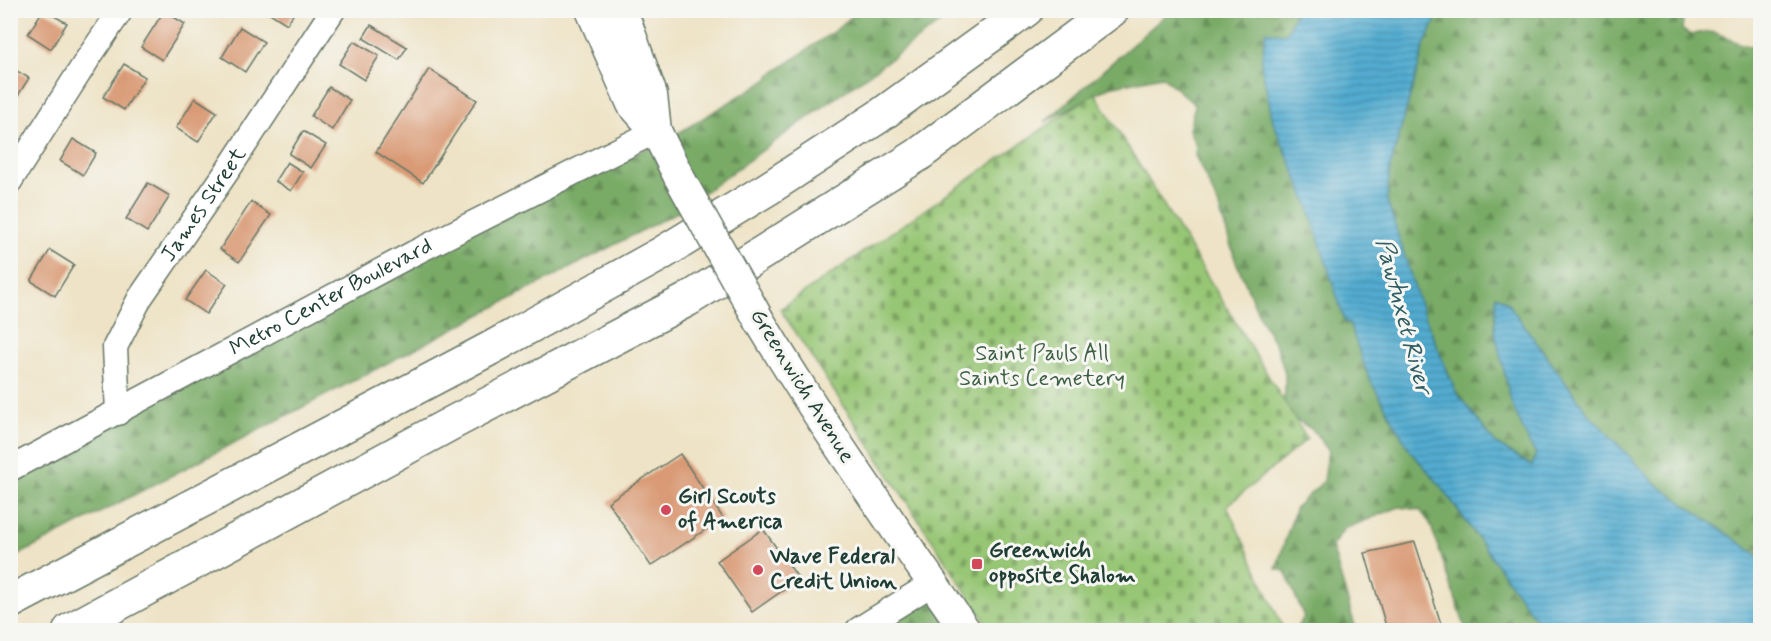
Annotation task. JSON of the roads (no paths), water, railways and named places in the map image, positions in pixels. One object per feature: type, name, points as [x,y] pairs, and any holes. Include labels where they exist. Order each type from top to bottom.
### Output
[{"type":"highway","points":[[10,602],[491,348],[659,255],[760,194],[878,117],[1026,10]]},
{"type":"highway","points":[[70,630],[687,300],[918,155],[1112,10]]},
{"type":"main road","name":"Greenwich Avenue","points":[[591,10],[632,104],[656,131],[679,177],[759,320],[900,539],[965,630]]},
{"type":"main road","name":"Greenwich Avenue","points":[[622,10],[652,95],[656,131]]},
{"type":"street","points":[[10,181],[121,10]]},
{"type":"street","name":"James Street","points":[[118,413],[115,347],[140,298],[230,167],[333,10]]},
{"type":"street","name":"Metro Center Boulevard","points":[[10,469],[414,254],[656,131]]},
{"type":"street","points":[[858,630],[933,584]]},
{"type":"water","name":"Pawtuxet River","points":[[1296,11],[1440,11],[1425,43],[1390,168],[1387,200],[1420,305],[1456,392],[1496,444],[1532,466],[1536,454],[1511,402],[1495,332],[1496,295],[1507,302],[1588,413],[1656,484],[1760,557],[1760,630],[1550,630],[1537,621],[1441,486],[1411,452],[1369,378],[1349,323],[1345,322],[1307,202],[1273,121],[1261,64],[1266,31],[1284,34]]},
{"type":"place","name":"Girl Scouts of America","points":[[666,510]]},
{"type":"place","name":"Greenwich opposite Shalom","points":[[977,564]]},
{"type":"place","name":"Wave Federal Credit Union","points":[[758,570]]},
{"type":"park label","name":"Saint Pauls All Saints Cemetery","points":[[1042,366]]}]
